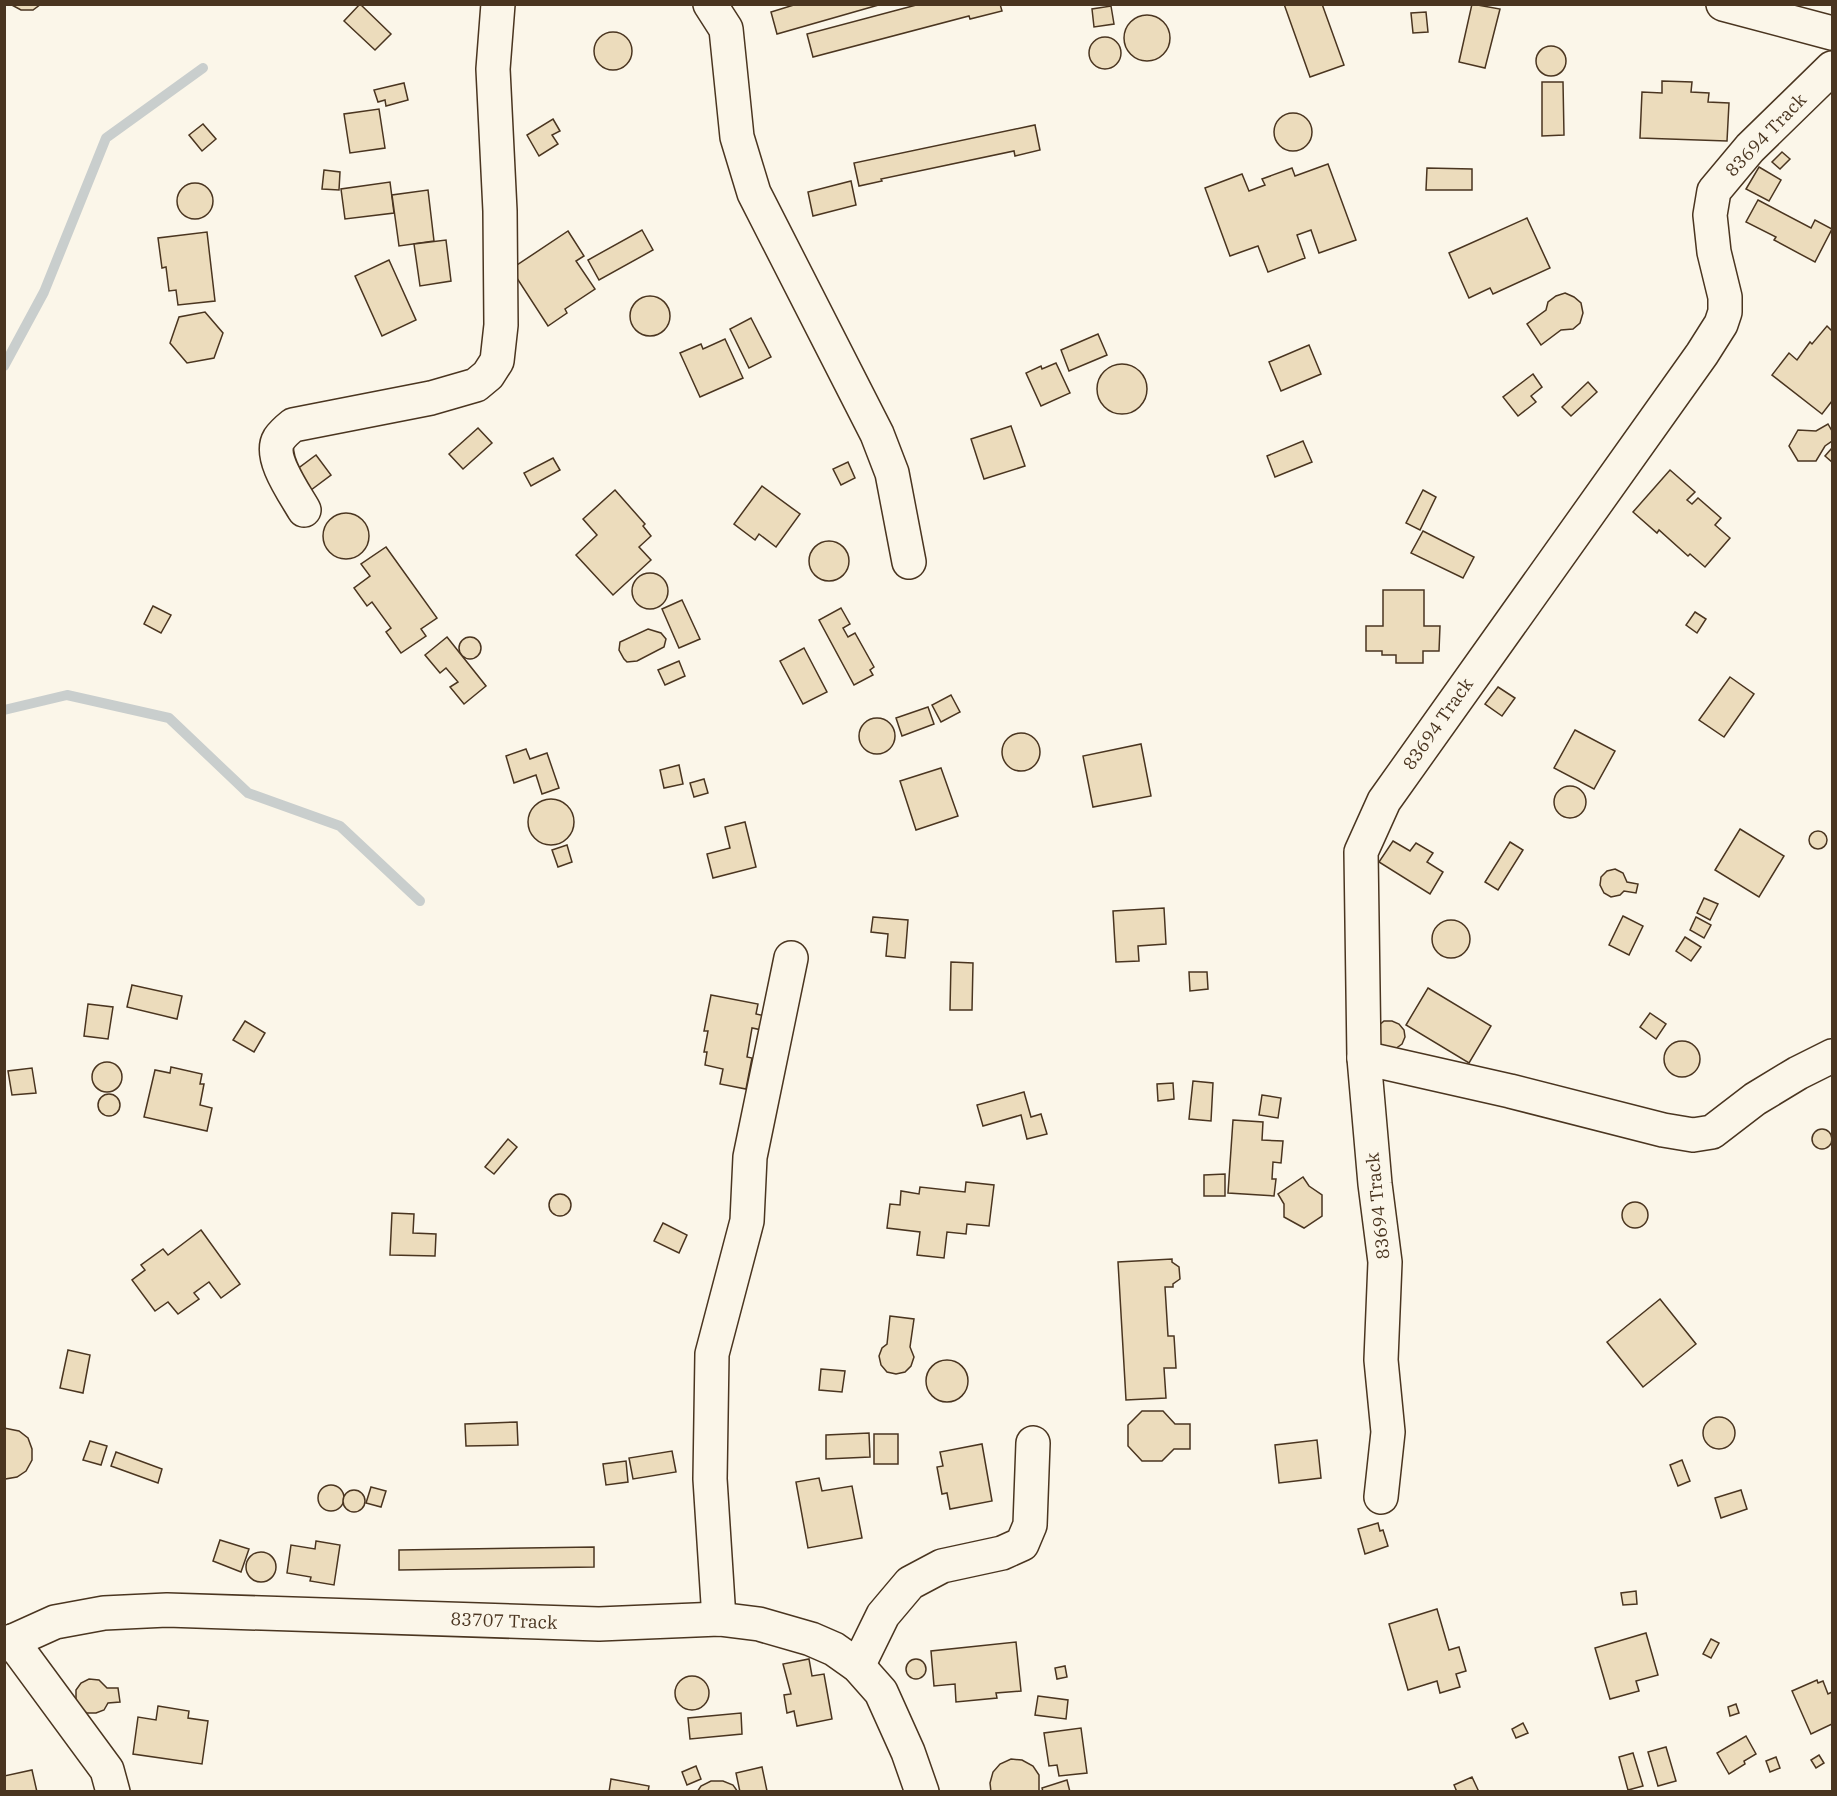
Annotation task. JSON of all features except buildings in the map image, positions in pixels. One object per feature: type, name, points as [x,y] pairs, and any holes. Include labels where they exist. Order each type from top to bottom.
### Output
[{"type":"street","points":[[304,510],[278,462],[276,448],[278,440],[293,425],[431,398],[476,385],[489,375],[497,362],[501,325],[500,211],[493,69],[498,4]]},
{"type":"street","points":[[710,4],[726,29],[737,137],[754,193],[877,434],[892,473],[909,562]]},
{"type":"street","points":[[1734,6],[1833,33]]},
{"type":"street","name":"83694 Track","points":[[1381,1497],[1388,1432],[1381,1360],[1385,1262],[1375,1184],[1364,1058],[1361,852],[1384,801],[1721,324],[1725,312],[1725,297],[1714,252],[1710,215],[1714,191],[1750,148],[1833,68]]},
{"type":"street","points":[[719,1619],[710,1479],[712,1354],[747,1221],[750,1157],[791,958]]},
{"type":"street","points":[[1364,1058],[1663,1130],[1693,1135],[1712,1132],[1755,1099],[1798,1072],[1833,1056]]},
{"type":"street","points":[[858,1666],[883,1615],[910,1583],[942,1566],[1002,1553],[1022,1544],[1030,1524],[1033,1443]]},
{"type":"street","name":"83707 Track","points":[[8,1643],[65,1620],[104,1613],[167,1610],[599,1624],[719,1619],[759,1624],[811,1639],[834,1649],[858,1666],[881,1692],[908,1752],[922,1791]]},
{"type":"street","points":[[8,1643],[107,1770],[113,1791]]},
{"type":"waterway","points":[[4,366],[44,292],[106,138],[203,68]]},
{"type":"waterway","points":[[4,710],[67,695],[169,718],[248,793],[340,826],[420,901]]}]
